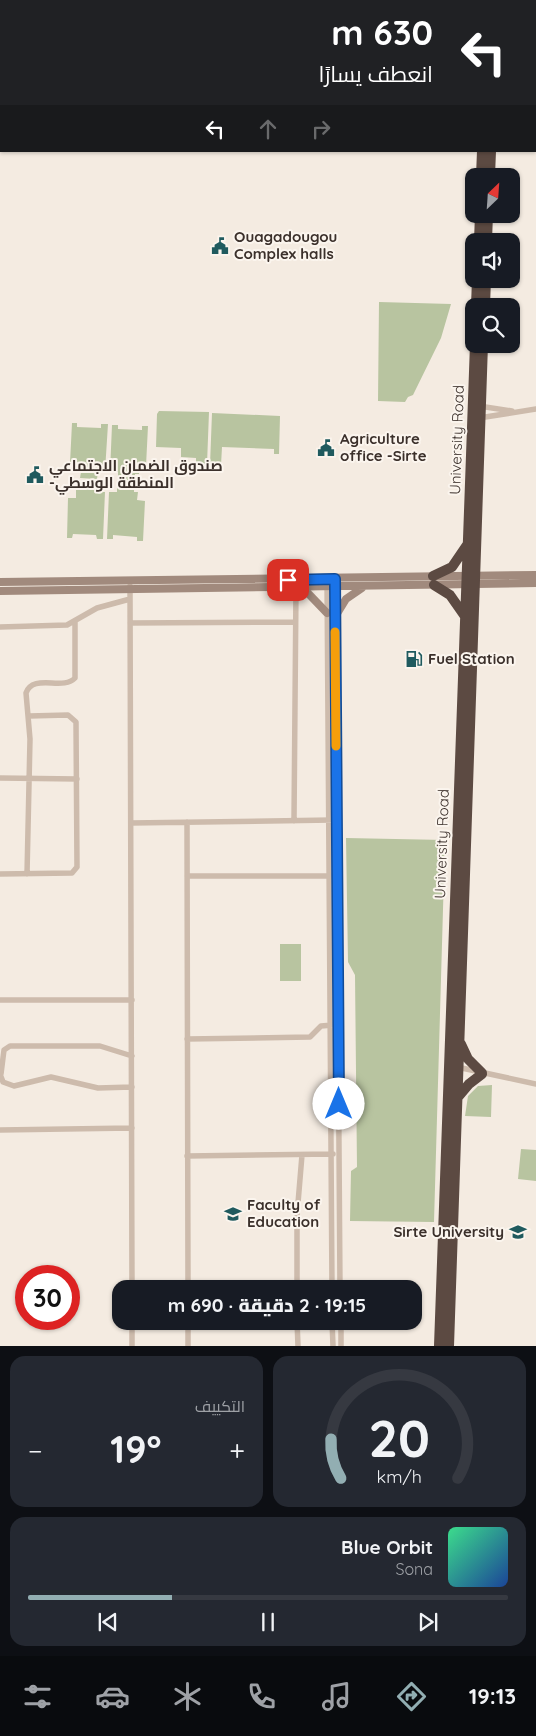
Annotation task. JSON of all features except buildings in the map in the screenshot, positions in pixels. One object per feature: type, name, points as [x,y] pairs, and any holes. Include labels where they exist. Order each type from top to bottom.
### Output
[{"type":"highway","points":[[481,168],[482,152]]},
{"type":"highway","points":[[490,168],[491,152]]},
{"type":"highway","name":"University Road","points":[[439,1346],[454,1069],[477,417],[475,353]]},
{"type":"highway","name":"University Road","points":[[477,406],[482,353]]},
{"type":"highway","name":"University Road","points":[[468,680],[465,617],[471,580],[468,542],[477,417]]},
{"type":"highway","points":[[465,617],[455,600],[433,581],[452,567],[468,542]]},
{"type":"highway","name":"University Road","points":[[449,1346],[458,1098],[454,1069],[460,1040],[461,857]]},
{"type":"highway","points":[[458,1098],[469,1084],[484,1074],[468,1059],[460,1040]]},
{"type":"street","points":[[477,406],[519,412]]},
{"type":"street","points":[[477,417],[536,409]]},
{"type":"street","points":[[0,591],[130,585],[471,580],[536,575]]},
{"type":"street","points":[[471,580],[536,583]]},
{"type":"street","points":[[0,582],[300,588],[331,583],[363,587],[433,581]]},
{"type":"street","points":[[331,583],[327,613],[332,1280]]},
{"type":"street","points":[[331,583],[335,617],[340,1280]]},
{"type":"street","points":[[130,585],[132,1280]]},
{"type":"street","points":[[335,617],[346,599],[363,587]]},
{"type":"street","points":[[300,588],[327,613]]},
{"type":"street","points":[[294,821],[294,622],[300,588]]},
{"type":"street","points":[[0,627],[63,626],[75,622],[97,608],[130,599]]},
{"type":"street","points":[[27,874],[30,745],[26,693],[29,686],[68,683],[75,678],[75,622]]},
{"type":"street","points":[[130,623],[294,622]]},
{"type":"street","points":[[0,874],[72,873],[76,870],[77,779],[76,725],[74,718],[66,715],[29,716]]},
{"type":"street","points":[[0,778],[77,779]]},
{"type":"street","points":[[131,823],[337,820]]},
{"type":"street","points":[[187,822],[188,1280]]},
{"type":"street","points":[[187,876],[337,876]]},
{"type":"street","points":[[0,1000],[132,1000]]},
{"type":"street","points":[[187,1038],[310,1037],[321,1026],[338,1025]]},
{"type":"street","points":[[132,1056],[100,1046],[10,1046],[4,1050],[0,1074],[3,1082],[14,1086],[51,1077],[98,1088],[132,1087]]},
{"type":"street","points":[[454,1069],[536,1084]]},
{"type":"street","points":[[0,1130],[132,1128]]},
{"type":"street","points":[[188,1156],[339,1154]]},
{"type":"street","points":[[297,1280],[297,1215],[302,1155]]},
{"type":"street","points":[[132,1330],[132,1346]]},
{"type":"street","points":[[188,1330],[188,1346]]},
{"type":"street","points":[[298,1330],[298,1346]]},
{"type":"street","points":[[332,1330],[333,1346]]},
{"type":"street","points":[[341,1330],[341,1346]]},
{"type":"green space","points":[[379,302],[451,304],[441,338],[413,395],[408,397],[405,402],[378,401]]},
{"type":"green space","points":[[159,411],[209,412],[207,464],[196,464],[196,458],[181,457],[181,448],[156,447],[157,414]]},
{"type":"green space","points":[[212,413],[280,416],[279,454],[274,454],[274,449],[222,447],[221,465],[210,465]]},
{"type":"green space","points":[[72,423],[77,423],[77,427],[101,428],[101,424],[108,424],[105,471],[98,471],[97,479],[80,478],[81,472],[77,471],[77,463],[70,463]]},
{"type":"green space","points":[[112,425],[118,425],[118,429],[142,430],[142,426],[148,426],[146,466],[139,466],[139,474],[135,474],[135,481],[118,480],[118,472],[110,472]]},
{"type":"green space","points":[[80,483],[97,483],[97,492],[105,492],[103,539],[97,539],[96,535],[73,534],[72,538],[67,538],[68,498],[76,498],[76,490],[80,490]]},
{"type":"green space","points":[[117,484],[134,485],[134,492],[138,492],[137,500],[145,501],[143,541],[137,541],[137,537],[113,535],[113,539],[107,539],[109,492],[117,492]]},
{"type":"green space","points":[[346,838],[445,840],[434,1222],[350,1221],[351,1171],[357,1167],[355,975],[348,962]]},
{"type":"green space","points":[[280,944],[301,944],[301,981],[280,981]]},
{"type":"green space","points":[[492,1085],[491,1117],[465,1116],[468,1096],[478,1086]]},
{"type":"green space","points":[[521,1149],[536,1150],[536,1181],[518,1179]]},
{"type":"slow traffic","points":[[335,632],[336,746]]},
{"type":"place","name":"Ouagadougou Complex halls","points":[[220,246]]},
{"type":"place","name":"Agriculture office -Sirte","points":[[326,448]]},
{"type":"place","name":"صندوق الضمان الاجتماعي -المنطقة الوسطي","points":[[35,475]]},
{"type":"place","name":"Fuel Station","points":[[414,659]]},
{"type":"place","name":"Faculty of Education","points":[[233,1214]]},
{"type":"place","name":"Sirte University","points":[[518,1232]]},
{"type":"route","points":[[288,580],[335,579],[339,1104]]}]
